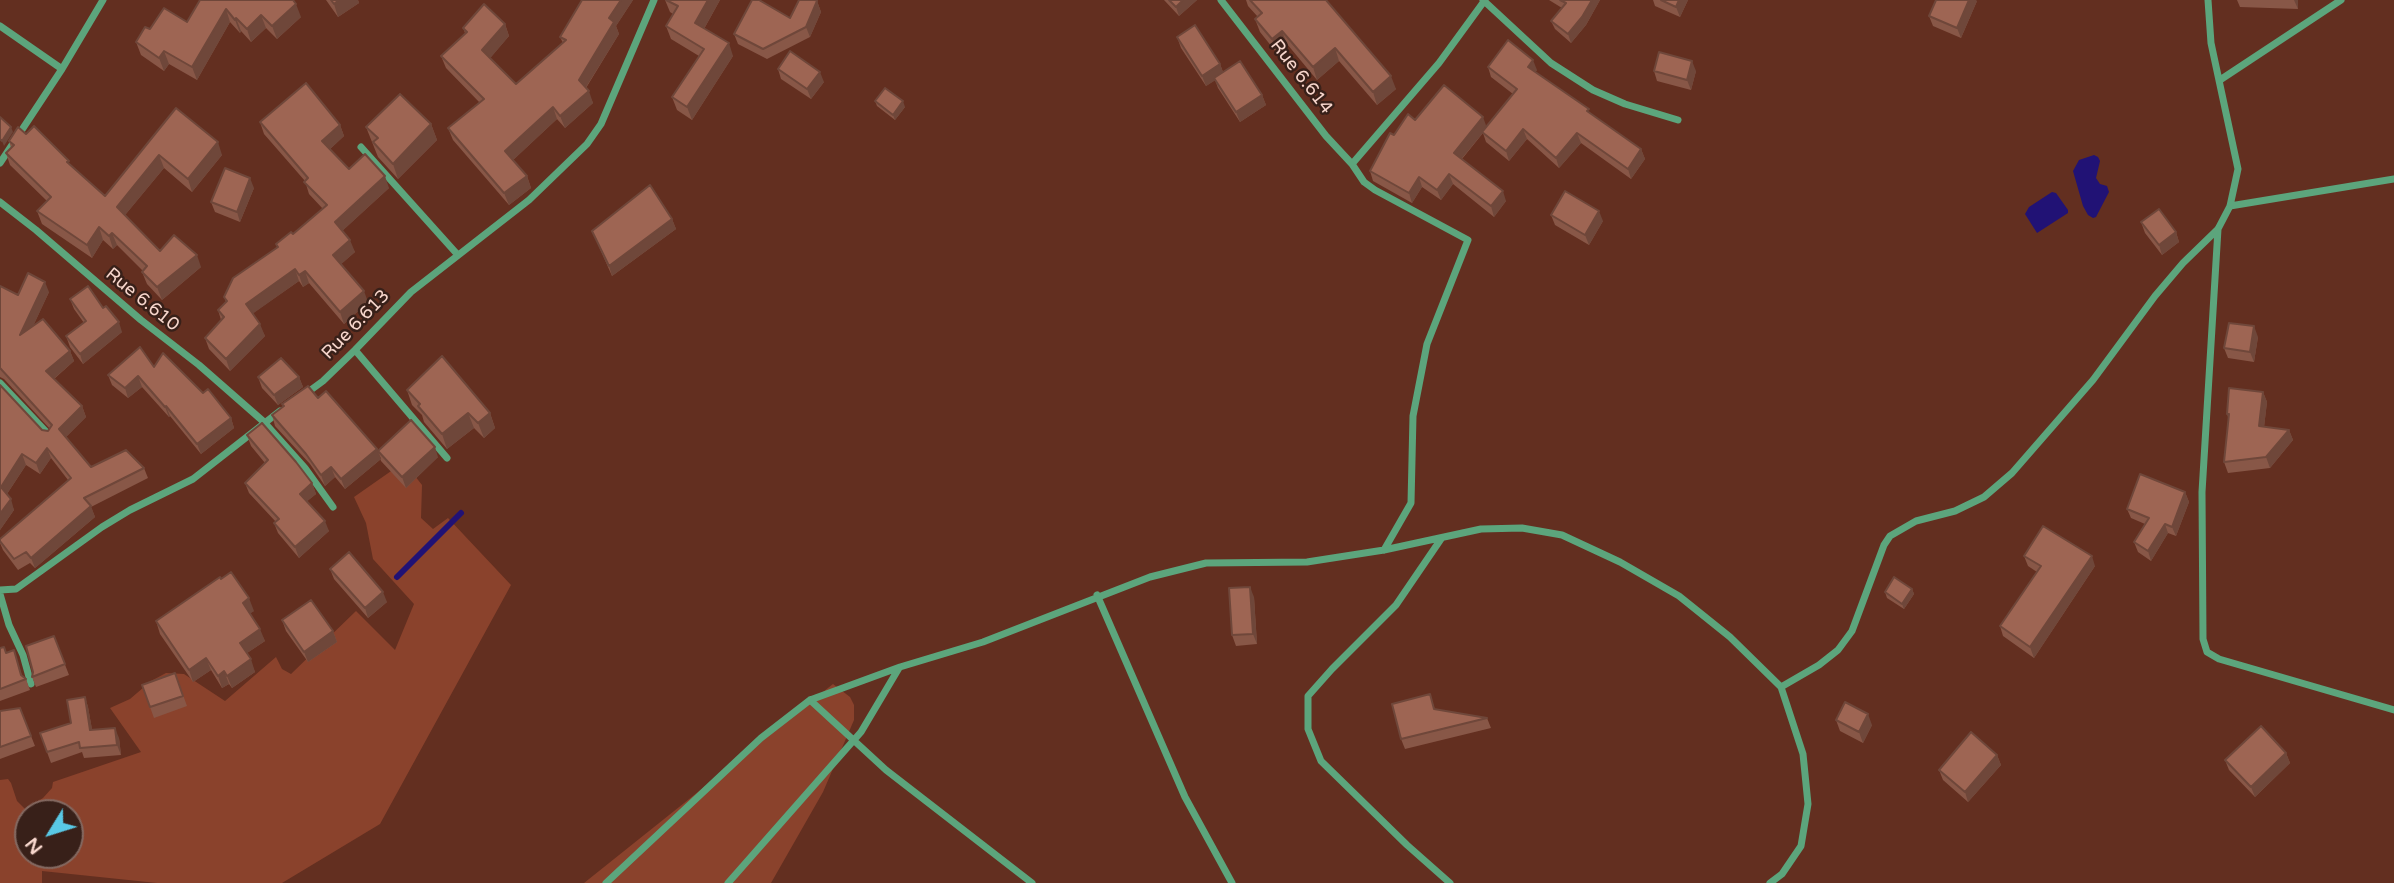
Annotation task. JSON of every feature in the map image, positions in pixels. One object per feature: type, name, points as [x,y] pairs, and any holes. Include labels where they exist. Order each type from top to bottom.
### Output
[{"type":"street","points":[[0,163],[62,69],[103,0]]},
{"type":"street","name":"Rue 6.613","points":[[0,592],[16,589],[102,527],[193,479],[264,422],[323,381],[411,292],[529,200],[587,144],[601,124],[654,0]]},
{"type":"street","name":"Rue 6.614","points":[[1220,0],[1326,136],[1352,164],[1364,183],[1468,240],[1427,344],[1413,416],[1411,503],[1384,550]]},
{"type":"street","points":[[1352,164],[1439,63],[1484,0],[1551,63],[1593,90],[1625,104],[1678,120]]},
{"type":"street","points":[[1781,687],[1819,665],[1838,650],[1852,631],[1884,545],[1890,536],[1916,521],[1955,511],[1984,497],[2012,473],[2093,380],[2169,279],[2218,229],[2230,206],[2238,169],[2211,43],[2208,0]]},
{"type":"street","points":[[2220,80],[2341,0]]},
{"type":"street","points":[[0,26],[62,69]]},
{"type":"street","points":[[360,147],[457,254]]},
{"type":"street","points":[[2230,206],[2394,179]]},
{"type":"street","name":"Rue 6.610","points":[[0,202],[199,365],[264,422],[305,468],[332,507]]},
{"type":"street","points":[[2218,229],[2202,492],[2203,639],[2207,652],[2232,663],[2394,710]]},
{"type":"street","points":[[355,350],[447,458]]},
{"type":"street","points":[[0,383],[50,436]]},
{"type":"street","points":[[606,883],[761,738],[810,700],[900,667],[983,642],[1150,576],[1206,563],[1307,562],[1384,550],[1481,529],[1522,528],[1562,535],[1620,562],[1679,596],[1730,636],[1781,687],[1803,754],[1808,804],[1801,846],[1782,874],[1770,883]]},
{"type":"street","points":[[1441,539],[1396,605],[1332,668],[1308,696],[1308,729],[1321,761],[1450,883]]},
{"type":"street","points":[[0,592],[31,684]]},
{"type":"street","points":[[1097,595],[1185,797],[1232,883]]},
{"type":"street","points":[[728,883],[861,732],[900,667]]},
{"type":"street","points":[[810,700],[886,770],[1032,883]]},
{"type":"shaded area","points":[[2094,155],[2100,161],[2096,178],[2100,184],[2107,186],[2109,192],[2093,218],[2083,206],[2073,171],[2079,160]]},
{"type":"shaded area","points":[[2052,192],[2056,193],[2068,213],[2037,233],[2025,214],[2029,207]]},
{"type":"shaded area","points":[[404,462],[422,485],[421,518],[433,529],[448,518],[511,585],[380,824],[282,883],[157,883],[42,871],[42,883],[0,883],[0,780],[8,779],[16,799],[14,799],[14,869],[84,869],[84,799],[41,799],[52,788],[53,782],[141,752],[110,708],[130,699],[151,681],[166,673],[184,674],[225,701],[276,657],[282,669],[291,674],[356,611],[395,650],[414,604],[373,559],[366,523],[354,497]]},
{"type":"shaded area","points":[[833,684],[850,697],[854,705],[854,720],[823,792],[771,883],[584,883]]},
{"type":"building","points":[[200,0],[293,0],[296,4],[272,26],[261,15],[247,29],[226,9],[192,67],[164,51],[159,58],[136,42],[145,27],[150,29],[164,8],[187,22]]},
{"type":"building","points":[[582,0],[621,0],[609,18],[614,22],[579,80],[589,91],[560,116],[553,107],[505,151],[527,176],[504,193],[448,128],[484,99],[441,56],[467,32],[463,28],[484,4],[505,24],[482,50],[516,84],[566,40],[560,37]]},
{"type":"building","points":[[666,0],[708,0],[695,23],[729,43],[687,107],[672,97],[704,49],[666,26],[678,6]]},
{"type":"building","points":[[752,0],[759,0],[790,18],[799,0],[817,1],[806,27],[763,49],[734,34]]},
{"type":"building","points":[[1169,0],[1183,0],[1176,7]]},
{"type":"building","points":[[1250,0],[1326,0],[1391,76],[1373,92],[1335,48],[1313,67],[1282,31],[1272,39],[1255,19],[1262,13]]},
{"type":"building","points":[[1560,0],[1592,0],[1568,34],[1551,21],[1566,3]]},
{"type":"building","points":[[1661,0],[1679,0],[1676,7]]},
{"type":"building","points":[[1936,0],[1969,0],[1957,28],[1929,16]]},
{"type":"building","points":[[1195,25],[1220,64],[1202,76],[1177,37]]},
{"type":"building","points":[[1508,40],[1533,60],[1528,67],[1641,149],[1628,169],[1577,133],[1556,158],[1523,129],[1506,151],[1482,132],[1517,89],[1488,67]]},
{"type":"building","points":[[790,51],[820,72],[807,89],[778,69]]},
{"type":"building","points":[[1659,52],[1692,61],[1687,80],[1654,71]]},
{"type":"building","points":[[1240,61],[1262,95],[1236,112],[1214,78]]},
{"type":"building","points":[[306,83],[340,125],[322,141],[349,169],[365,154],[385,176],[335,222],[350,240],[333,255],[364,291],[340,312],[305,271],[299,275],[295,269],[246,304],[260,324],[226,359],[205,338],[224,317],[218,310],[227,301],[224,297],[233,278],[278,247],[276,244],[291,232],[293,234],[327,205],[304,182],[308,178],[260,122]]},
{"type":"building","points":[[1444,85],[1483,117],[1454,153],[1503,191],[1491,206],[1449,174],[1437,190],[1419,177],[1409,193],[1370,171],[1390,133],[1394,135],[1408,114],[1415,120]]},
{"type":"building","points":[[885,88],[903,101],[893,115],[875,101]]},
{"type":"building","points":[[400,94],[431,124],[393,164],[373,142],[378,138],[366,127]]},
{"type":"building","points":[[176,108],[218,142],[188,179],[159,155],[117,207],[160,251],[174,235],[197,255],[157,287],[142,272],[147,266],[112,233],[109,236],[99,227],[87,245],[37,211],[51,197],[6,153],[14,145],[9,141],[18,127],[26,134],[34,126],[69,161],[67,162],[105,196]]},
{"type":"building","points":[[0,117],[11,127],[2,141],[0,139]]},
{"type":"building","points":[[225,168],[250,178],[237,212],[211,202]]},
{"type":"building","points":[[650,185],[672,219],[609,266],[592,231]]},
{"type":"building","points":[[1565,191],[1599,211],[1585,235],[1551,215]]},
{"type":"building","points":[[2159,209],[2176,232],[2159,245],[2141,222]]},
{"type":"building","points":[[28,273],[45,282],[20,335],[43,319],[70,351],[46,371],[82,406],[59,429],[91,467],[126,450],[144,468],[84,498],[91,506],[31,558],[26,552],[14,559],[0,539],[71,478],[47,448],[36,463],[22,454],[1,487],[11,499],[0,514],[0,385],[42,430],[48,431],[52,425],[0,368],[0,286],[18,295]]},
{"type":"building","points":[[88,286],[103,308],[106,306],[119,322],[80,354],[66,336],[86,321],[70,299]]},
{"type":"building","points":[[2229,323],[2254,326],[2250,352],[2224,348]]},
{"type":"building","points":[[140,347],[154,367],[163,353],[203,393],[208,389],[231,418],[197,444],[138,376],[125,388],[108,375]]},
{"type":"building","points":[[442,356],[490,413],[478,423],[468,413],[442,434],[407,390]]},
{"type":"building","points":[[281,358],[299,377],[274,395],[258,377]]},
{"type":"building","points":[[308,386],[318,398],[326,391],[377,449],[341,479],[331,467],[321,475],[272,415],[284,406],[282,404]]},
{"type":"building","points":[[2229,388],[2263,392],[2259,426],[2289,430],[2266,457],[2224,462]]},
{"type":"building","points":[[411,420],[435,447],[402,477],[378,451]]},
{"type":"building","points":[[262,423],[312,483],[300,494],[325,521],[295,547],[274,523],[279,519],[245,483],[268,460],[247,435]]},
{"type":"building","points":[[2140,474],[2185,492],[2172,527],[2165,524],[2148,551],[2134,542],[2149,518],[2127,509]]},
{"type":"building","points":[[2043,526],[2092,556],[2030,647],[2000,626],[2041,566],[2024,556]]},
{"type":"building","points":[[349,552],[383,592],[365,608],[330,569]]},
{"type":"building","points":[[231,572],[249,598],[243,603],[260,629],[240,643],[251,659],[227,676],[224,671],[218,676],[206,658],[189,670],[156,621]]},
{"type":"building","points":[[1894,577],[1912,589],[1902,604],[1885,592]]},
{"type":"building","points":[[1250,587],[1253,634],[1232,635],[1229,588]]},
{"type":"building","points":[[311,600],[333,631],[304,652],[282,620]]},
{"type":"building","points":[[54,636],[65,664],[32,677],[26,646]]},
{"type":"building","points":[[4,647],[6,653],[14,650],[21,675],[26,679],[0,689],[0,648]]},
{"type":"building","points":[[175,673],[183,696],[150,707],[142,685]]},
{"type":"building","points":[[1430,694],[1434,709],[1487,718],[1401,739],[1392,704]]},
{"type":"building","points":[[85,697],[90,730],[115,728],[117,745],[80,748],[79,742],[47,752],[40,733],[71,723],[67,700]]},
{"type":"building","points":[[1845,702],[1868,714],[1859,732],[1836,720]]},
{"type":"building","points":[[20,708],[31,736],[0,747],[0,711]]},
{"type":"building","points":[[2261,726],[2286,753],[2251,787],[2225,760]]},
{"type":"building","points":[[1971,732],[1997,755],[1965,792],[1939,770]]},
{"type":"waterway","points":[[397,577],[461,513]]}]
